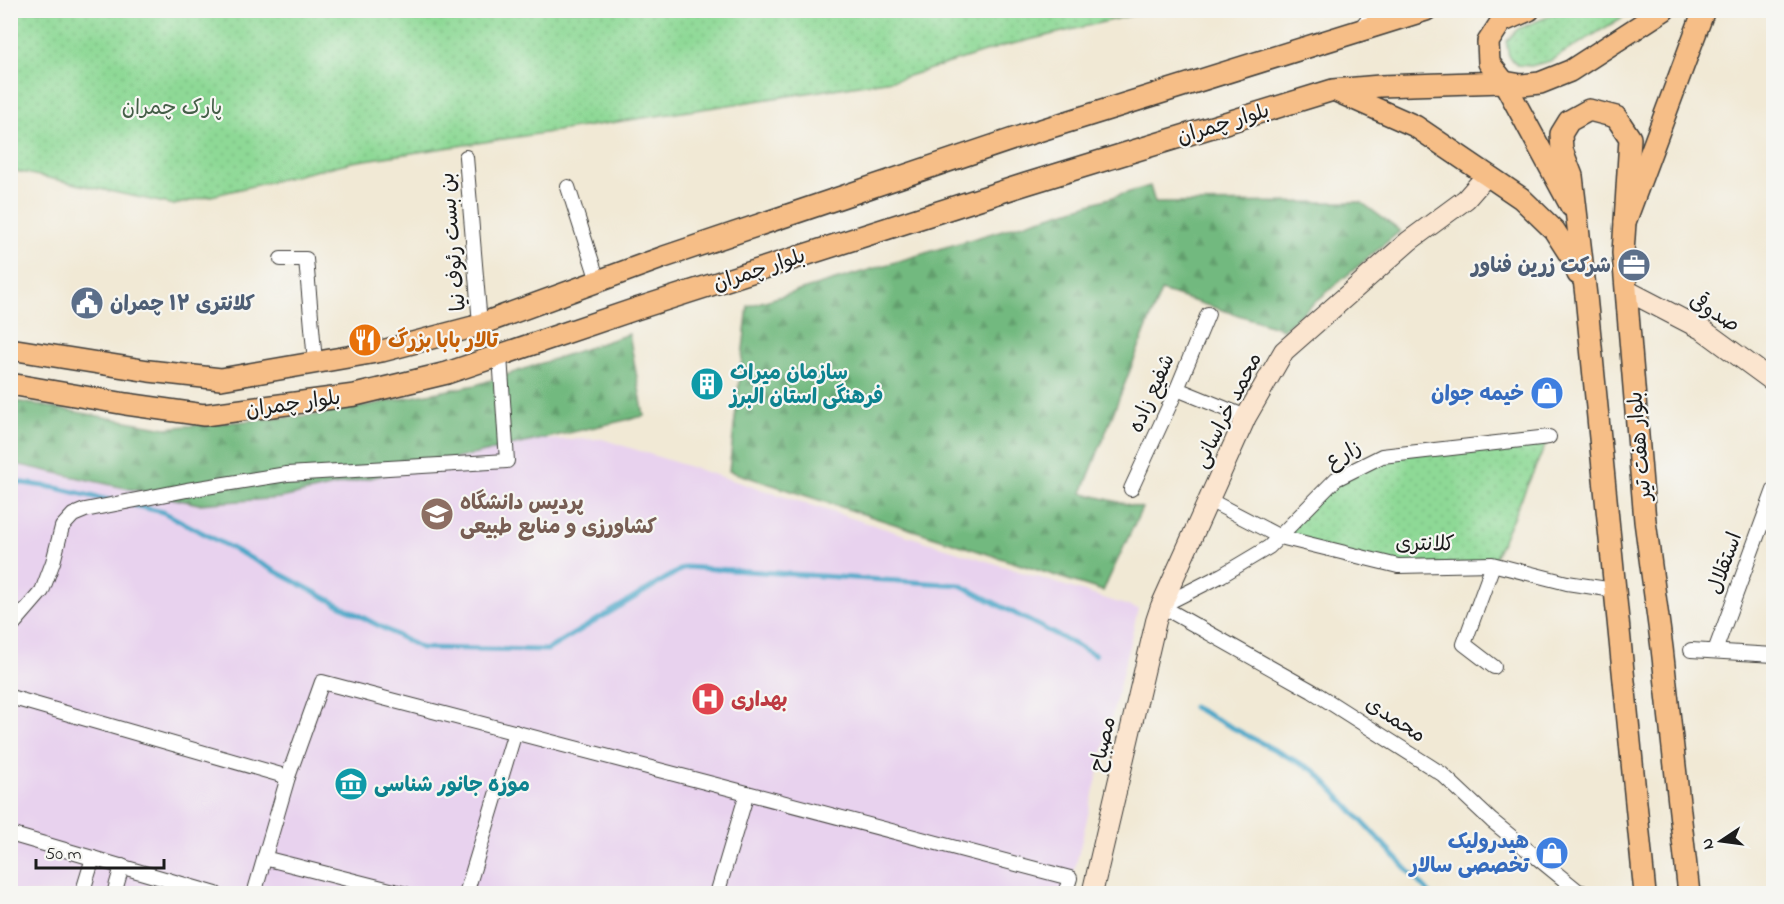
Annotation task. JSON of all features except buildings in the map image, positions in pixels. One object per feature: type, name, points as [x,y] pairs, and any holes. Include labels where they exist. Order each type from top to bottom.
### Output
[{"type":"main road","name":"بلوار چمران","points":[[10,349],[149,371],[221,379],[382,351],[480,324],[864,188],[1022,136],[1426,10]]},
{"type":"main road","points":[[1529,10],[1501,22],[1488,42],[1489,63],[1504,82],[1577,217]]},
{"type":"main road","name":"بلوار چمران","points":[[10,384],[204,415],[355,395],[447,374],[681,295],[1026,184],[1333,90],[1380,86],[1540,83],[1570,71],[1664,10]]},
{"type":"main road","name":"بلوار هفت تیر","points":[[1625,222],[1704,10]]},
{"type":"main road","name":"بلوار هفت تیر","points":[[1333,90],[1415,126],[1521,198],[1554,230],[1572,258],[1586,297]]},
{"type":"main road","name":"بلوار هفت تیر","points":[[1645,894],[1586,297],[1572,176],[1562,150],[1561,134],[1569,121],[1589,110],[1616,117],[1630,138],[1623,253],[1646,521],[1689,894]]},
{"type":"street","points":[[1356,33],[1375,10]]},
{"type":"street","name":"بن بست رئوف نیا","points":[[466,157],[480,324]]},
{"type":"street","name":"محمد خراسانی","points":[[1161,606],[1246,417],[1284,351],[1409,241],[1466,199],[1487,174]]},
{"type":"street","points":[[568,187],[598,281]]},
{"type":"street","points":[[281,259],[306,259],[315,362]]},
{"type":"street","name":"صدوقی","points":[[1626,290],[1703,330],[1773,382]]},
{"type":"street","name":"شفیع زاده","points":[[1131,489],[1177,389],[1208,314]]},
{"type":"street","points":[[10,628],[42,591],[53,562],[62,527],[73,515],[85,510],[287,474],[507,461],[500,356]]},
{"type":"street","points":[[1177,389],[1246,417]]},
{"type":"street","name":"زارع","points":[[1161,606],[1222,575],[1269,547],[1336,479],[1382,456],[1550,437]]},
{"type":"street","name":"استقلال","points":[[1715,651],[1773,490]]},
{"type":"street","name":"کلانتری","points":[[1209,500],[1280,537],[1398,566],[1493,565],[1568,583],[1614,590]]},
{"type":"street","points":[[1493,565],[1464,644],[1494,667]]},
{"type":"street","name":"مصباح","points":[[1092,894],[1161,606]]},
{"type":"street","name":"محمدی","points":[[1161,606],[1312,691],[1442,774],[1492,820],[1569,884],[1578,891],[1589,894]]},
{"type":"street","points":[[1691,650],[1773,655]]},
{"type":"street","points":[[254,894],[288,777],[322,682],[1070,878],[1065,894]]},
{"type":"street","points":[[10,697],[288,777]]},
{"type":"street","points":[[466,894],[515,732]]},
{"type":"street","points":[[717,894],[747,793]]},
{"type":"street","points":[[10,834],[216,894]]},
{"type":"street","points":[[82,894],[93,858]]},
{"type":"street","points":[[264,858],[406,894]]},
{"type":"street","points":[[114,894],[122,867]]},
{"type":"shaded area","points":[[10,418],[168,446],[602,439],[1138,609],[1069,893],[11,893]]},
{"type":"green space","name":"پارک چمران","points":[[11,10],[1150,11],[1000,47],[899,79],[352,162],[174,205],[11,170]]},
{"type":"green space","points":[[1562,11],[1633,11],[1550,61],[1531,66],[1517,65],[1509,56],[1506,42],[1518,29]]},
{"type":"green space","points":[[1150,186],[1155,203],[1361,202],[1400,231],[1283,329],[1161,291],[1082,493],[1142,508],[1103,591],[729,471],[748,306]]},
{"type":"green space","points":[[629,334],[644,416],[281,498],[198,504],[11,463],[10,400],[165,428],[315,415],[476,385]]},
{"type":"green space","points":[[1549,437],[1492,564],[1398,566],[1280,537],[1336,479],[1382,456]]},
{"type":"waterway","points":[[10,481],[57,488],[112,501]]},
{"type":"waterway","points":[[133,505],[163,512],[421,648],[547,650],[685,567],[960,585],[1095,655]]},
{"type":"waterway","points":[[1193,707],[1315,771],[1430,894]]},
{"type":"place","name":"شرکت زرین فناور","points":[[1634,265]]},
{"type":"place","name":"کلانتری ۱۲ چمران","points":[[87,303]]},
{"type":"place","name":"تالار بابا بزرگ","points":[[365,340]]},
{"type":"place","name":"سازمان میراث فرهنگی استان البرز","points":[[707,384]]},
{"type":"place","name":"خیمه جوان","points":[[1547,393]]},
{"type":"place","name":"پردیس دانشگاه کشاورزی و منابع طبیعی","points":[[437,514]]},
{"type":"place","name":"بهداری","points":[[708,699]]},
{"type":"place","name":"موزه جانور شناسی","points":[[351,784]]},
{"type":"place","name":"هیدرولیک تخصصی سالار","points":[[1552,853]]}]
